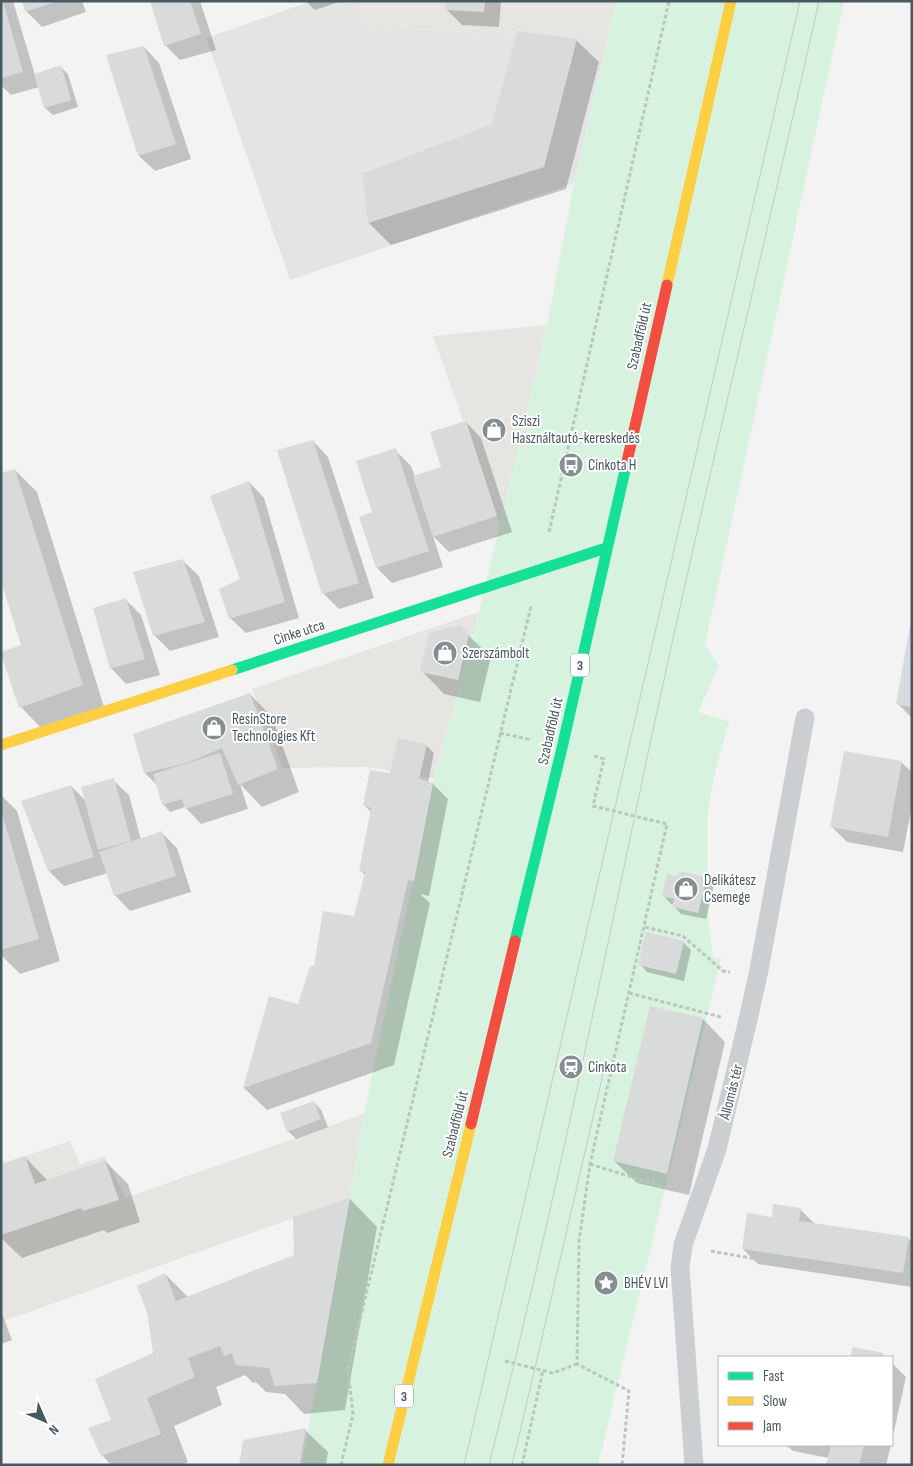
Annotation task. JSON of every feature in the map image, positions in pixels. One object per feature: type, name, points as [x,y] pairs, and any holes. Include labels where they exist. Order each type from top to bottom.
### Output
[{"type":"main road","name":"Szabadföld út","points":[[388,1465],[562,748],[731,1]]},
{"type":"main road","name":"Cinke utca","points":[[1,746],[606,548]]},
{"type":"lane","name":"Állomás tér","points":[[694,1465],[680,1268],[683,1245],[717,1149],[747,1024],[757,980],[805,718]]},
{"type":"path","points":[[341,1465],[352,1414],[348,1370],[540,569],[669,1]]},
{"type":"path","points":[[577,1364],[579,1241],[590,1164],[667,824],[593,806]]},
{"type":"path","points":[[645,927],[683,936],[723,971],[757,980]]},
{"type":"path","points":[[629,993],[747,1024]]},
{"type":"path","points":[[590,1164],[699,1198]]},
{"type":"path","points":[[683,1245],[907,1283],[912,1260]]},
{"type":"path","points":[[506,1361],[553,1374],[577,1364]]},
{"type":"path","points":[[577,1364],[629,1391],[622,1465]]},
{"type":"path","points":[[522,1465],[543,1370]]},
{"type":"shaded area","points":[[312,1],[354,1],[362,26],[607,40],[574,183],[290,280],[206,38]]},
{"type":"shaded area","points":[[354,1],[616,1],[607,40],[361,26]]},
{"type":"shaded area","name":"Sziszi Használtautó-kereskedés","points":[[547,325],[500,525],[433,336]]},
{"type":"shaded area","points":[[479,612],[434,779],[367,767],[283,768],[252,689]]},
{"type":"shaded area","points":[[364,1114],[350,1198],[1,1322],[1,1164],[70,1141],[80,1164],[105,1156],[125,1198]]},
{"type":"green space","points":[[616,1],[844,1],[705,645],[719,666],[698,712],[729,722],[714,776],[707,817],[709,925],[713,957],[721,958],[598,1465],[302,1465],[364,1114],[434,779],[479,612],[547,325],[574,183]]},
{"type":"building","points":[[1,1],[3,1],[23,72],[1,78]]},
{"type":"building","points":[[22,1],[55,1],[55,2],[25,12]]},
{"type":"building","points":[[150,1],[190,1],[201,34],[164,46]]},
{"type":"building","points":[[446,1],[485,1],[484,12],[445,10]]},
{"type":"building","points":[[517,31],[577,39],[544,167],[368,223],[362,174],[492,124]]},
{"type":"building","points":[[144,46],[176,144],[138,156],[106,55]]},
{"type":"building","points":[[61,65],[71,100],[44,108],[34,74]]},
{"type":"building","points":[[466,421],[497,516],[433,537],[413,476],[441,467],[430,432]]},
{"type":"building","points":[[313,440],[359,583],[322,594],[277,450]]},
{"type":"building","points":[[396,448],[429,551],[376,568],[359,517],[372,512],[356,461]]},
{"type":"building","points":[[15,469],[83,685],[19,708],[1,654],[1,652],[21,645],[1,581],[1,473]]},
{"type":"building","points":[[249,481],[285,602],[229,619],[219,589],[240,579],[210,496]]},
{"type":"building","points":[[183,559],[205,622],[153,636],[133,572]]},
{"type":"building","points":[[126,598],[145,659],[110,669],[93,608]]},
{"type":"building","points":[[912,620],[912,707],[896,704]]},
{"type":"building","name":"Szerszámbolt","points":[[460,625],[469,634],[458,680],[420,672],[429,633]]},
{"type":"building","points":[[250,693],[278,769],[238,785],[222,748],[187,763],[144,773],[133,734]]},
{"type":"building","points":[[398,738],[427,744],[419,779],[433,783],[414,881],[408,880],[371,1043],[243,1088],[269,996],[298,1004],[310,966],[314,966],[323,911],[354,916],[365,872],[359,871],[371,808],[363,805],[370,770],[390,773]]},
{"type":"building","points":[[844,751],[902,761],[888,837],[830,827]]},
{"type":"building","points":[[220,753],[233,794],[185,809],[182,799],[162,805],[153,774]]},
{"type":"building","points":[[114,778],[131,841],[98,850],[81,787]]},
{"type":"building","points":[[71,785],[94,857],[48,871],[21,801]]},
{"type":"building","points":[[1,810],[39,939],[1,950]]},
{"type":"building","points":[[162,831],[176,876],[114,896],[99,852]]},
{"type":"building","points":[[679,871],[707,877],[698,913],[672,907],[674,899],[662,896],[667,874],[678,876]]},
{"type":"building","points":[[646,932],[684,941],[676,974],[638,965]]},
{"type":"building","points":[[650,1006],[703,1018],[667,1174],[613,1161]]},
{"type":"building","points":[[314,1101],[321,1119],[287,1132],[280,1113]]},
{"type":"building","points":[[25,1156],[35,1184],[105,1160],[119,1200],[83,1211],[81,1208],[1,1235],[1,1164]]},
{"type":"building","points":[[350,1198],[317,1383],[275,1386],[269,1368],[236,1365],[232,1353],[224,1356],[220,1346],[188,1358],[195,1377],[147,1398],[161,1434],[101,1456],[88,1428],[111,1420],[95,1379],[153,1353],[147,1312],[137,1286],[165,1273],[176,1301],[294,1255],[293,1217]]},
{"type":"building","points":[[773,1204],[801,1208],[799,1221],[909,1237],[903,1273],[742,1249],[747,1213],[772,1217]]},
{"type":"building","points":[[853,1347],[884,1353],[883,1356],[850,1356]]},
{"type":"building","points":[[306,1428],[300,1465],[239,1465],[243,1440]]},
{"type":"building","points":[[831,1446],[864,1446],[859,1465],[826,1465]]},
{"type":"tram line","points":[[464,1465],[800,1]]},
{"type":"tram line","points":[[489,1465],[533,1285],[593,1015],[670,651],[819,1]]},
{"type":"tram line","points":[[512,1465],[603,1074]]},
{"type":"traffic: fast","points":[[515,941],[562,748],[626,466]]},
{"type":"traffic: fast","points":[[232,670],[606,548]]},
{"type":"traffic: slow","points":[[667,285],[731,1]]},
{"type":"traffic: slow","points":[[1,745],[232,670]]},
{"type":"traffic: slow","points":[[388,1465],[471,1124]]},
{"type":"traffic: jam","points":[[626,466],[667,285]]},
{"type":"traffic: jam","points":[[471,1124],[515,941]]},
{"type":"place","name":"Sziszi Használtautó-kereskedés","points":[[494,430]]},
{"type":"place","name":"Cinkota H","points":[[571,465]]},
{"type":"place","name":"Szerszámbolt","points":[[445,653]]},
{"type":"place","name":"ResinStore Technologies Kft","points":[[214,728]]},
{"type":"place","name":"Delikátesz Csemege","points":[[686,889]]},
{"type":"place","name":"Cinkota","points":[[571,1067]]},
{"type":"place","name":"BHÉV LVI","points":[[606,1283]]}]
